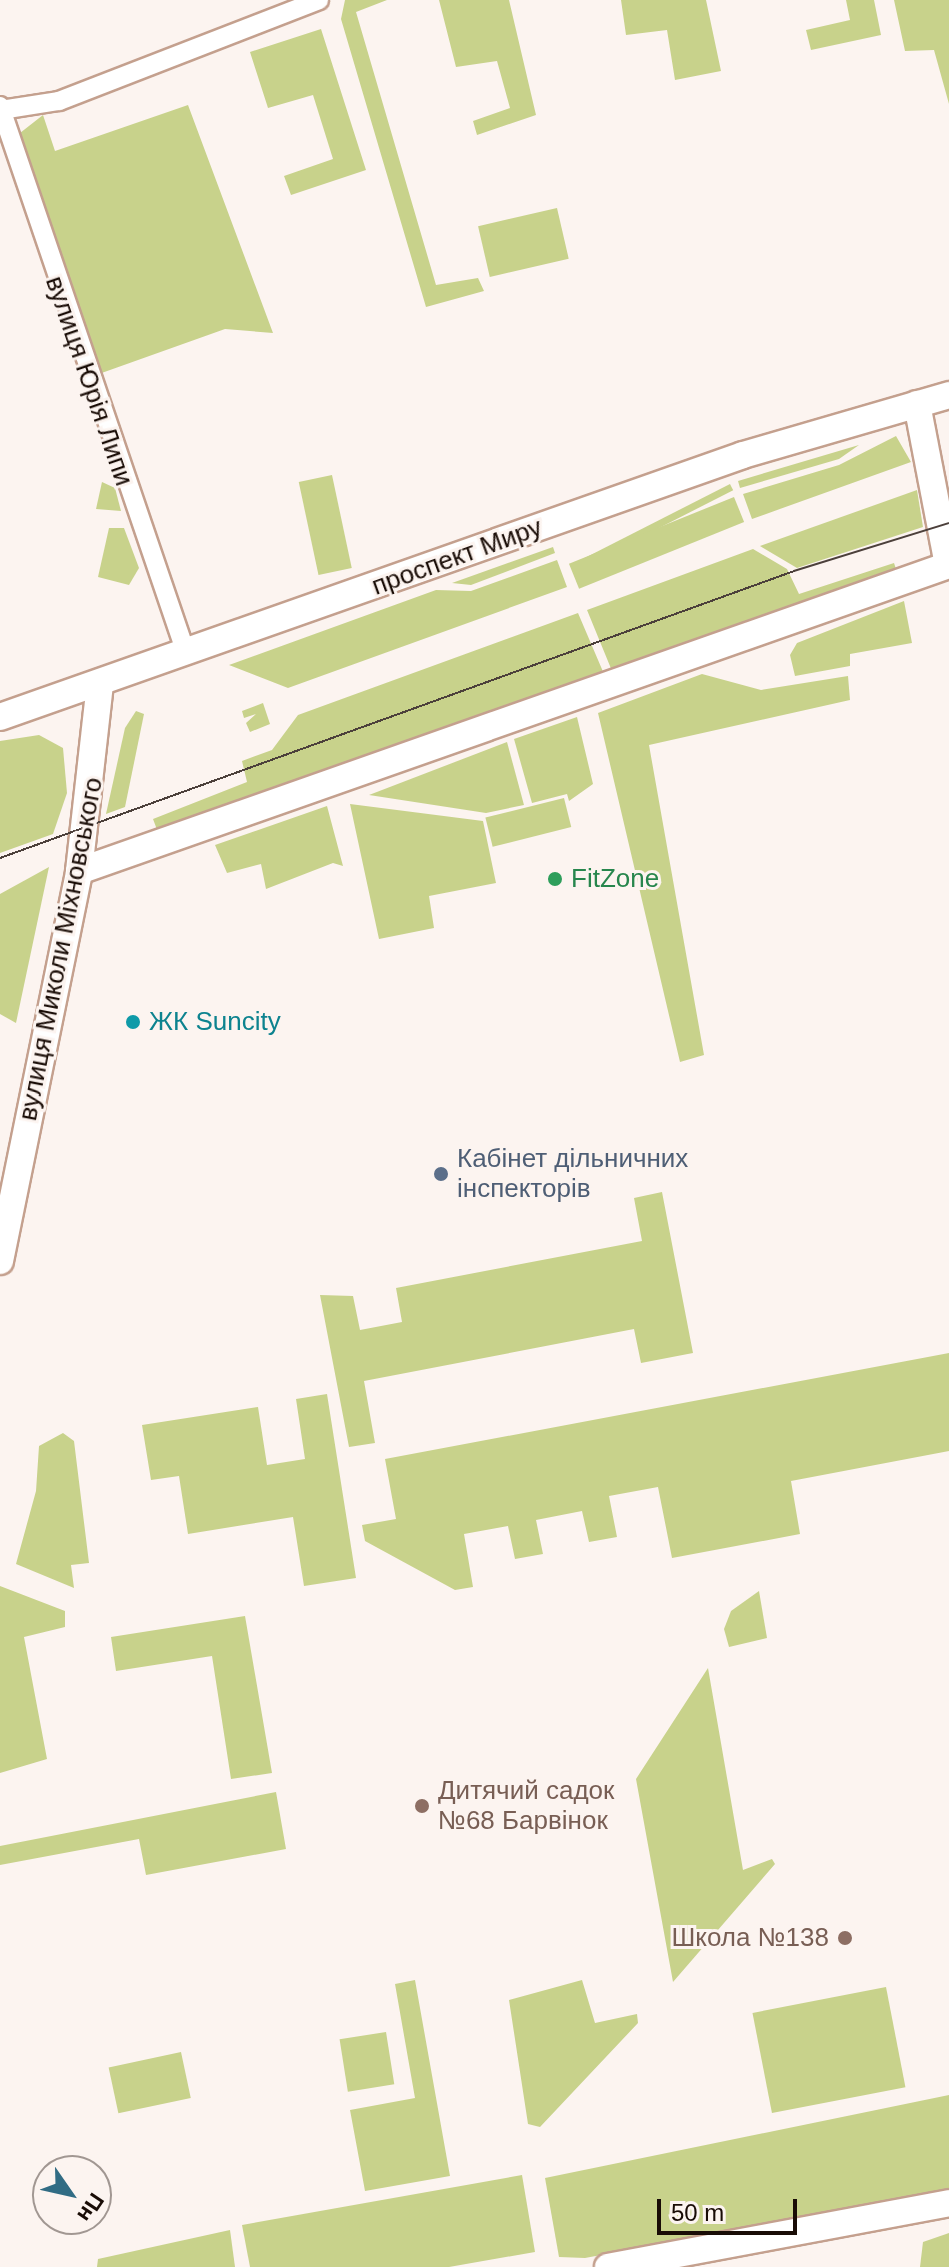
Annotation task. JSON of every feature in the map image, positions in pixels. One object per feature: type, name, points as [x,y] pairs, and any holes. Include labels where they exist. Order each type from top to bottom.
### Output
[{"type":"street","points":[[1,108],[59,101],[319,0]]},
{"type":"street","name":"вулиця Юрія Липи","points":[[1,108],[186,653]]},
{"type":"street","name":"проспект Миру","points":[[0,717],[743,455],[949,395]]},
{"type":"street","points":[[79,871],[949,566],[917,404]]},
{"type":"street","name":"вулиця Миколи Міхновського","points":[[0,1261],[79,871],[100,683]]},
{"type":"street","points":[[608,2267],[949,2203]]},
{"type":"green space","points":[[345,0],[387,0],[356,12],[436,285],[478,278],[484,291],[426,307],[341,19]]},
{"type":"green space","points":[[439,0],[509,0],[536,115],[477,135],[473,121],[510,108],[497,61],[456,67]]},
{"type":"green space","points":[[621,0],[706,0],[721,71],[675,80],[667,30],[626,35]]},
{"type":"green space","points":[[846,0],[874,0],[881,35],[811,50],[806,30],[850,20]]},
{"type":"green space","points":[[894,0],[949,0],[949,104],[934,50],[905,51]]},
{"type":"green space","points":[[321,29],[366,170],[291,195],[284,176],[333,159],[313,95],[268,108],[250,52]]},
{"type":"green space","points":[[188,105],[273,333],[225,329],[96,375],[20,133],[43,115],[55,151]]},
{"type":"green space","points":[[557,208],[569,259],[490,277],[478,226]]},
{"type":"green space","points":[[896,436],[911,462],[752,519],[743,494],[839,465]]},
{"type":"green space","points":[[859,445],[839,459],[740,488],[738,481]]},
{"type":"green space","points":[[332,475],[352,568],[318,575],[299,482]]},
{"type":"green space","points":[[102,482],[115,488],[121,511],[96,509]]},
{"type":"green space","points":[[730,484],[733,490],[575,571],[571,565]]},
{"type":"green space","points":[[917,490],[923,527],[797,568],[760,546]]},
{"type":"green space","points":[[734,497],[744,522],[579,589],[569,564]]},
{"type":"green space","points":[[109,528],[124,528],[139,568],[129,585],[98,577]]},
{"type":"green space","points":[[553,547],[555,553],[471,585],[452,583]]},
{"type":"green space","points":[[753,549],[787,569],[799,594],[894,563],[896,569],[612,671],[587,610]]},
{"type":"green space","points":[[557,560],[567,587],[288,688],[229,665],[436,590],[471,591]]},
{"type":"green space","points":[[904,601],[912,643],[850,654],[850,666],[795,676],[790,655],[797,643]]},
{"type":"green space","points":[[578,613],[604,674],[159,835],[153,819],[247,782],[242,761],[272,750],[298,715]]},
{"type":"green space","points":[[702,674],[761,690],[848,676],[850,700],[649,745],[704,1055],[680,1062],[598,713]]},
{"type":"green space","points":[[263,703],[270,724],[250,732],[246,723],[256,714],[244,718],[242,711]]},
{"type":"green space","points":[[136,711],[144,714],[125,807],[106,814],[125,728]]},
{"type":"green space","points":[[577,717],[593,784],[569,801],[567,794],[532,803],[514,739]]},
{"type":"green space","points":[[39,735],[63,748],[67,793],[53,834],[0,853],[0,741]]},
{"type":"green space","points":[[507,742],[524,805],[486,813],[369,795]]},
{"type":"green space","points":[[564,798],[571,827],[493,847],[485,818]]},
{"type":"green space","points":[[350,804],[483,821],[496,883],[429,896],[434,928],[379,939]]},
{"type":"green space","points":[[327,806],[343,866],[333,863],[266,889],[261,864],[227,873],[215,845]]},
{"type":"green space","points":[[49,867],[16,1023],[0,1014],[0,894]]},
{"type":"green space","points":[[662,1192],[693,1353],[641,1363],[634,1329],[364,1381],[375,1443],[349,1447],[320,1295],[353,1296],[360,1330],[402,1322],[396,1288],[642,1241],[634,1198]]},
{"type":"green space","points":[[949,1353],[949,1451],[791,1481],[800,1534],[672,1558],[658,1487],[609,1496],[617,1537],[589,1542],[582,1511],[536,1520],[543,1554],[515,1559],[508,1526],[464,1534],[473,1587],[455,1590],[365,1541],[362,1525],[396,1519],[385,1459]]},
{"type":"green space","points":[[327,1394],[356,1578],[304,1586],[293,1517],[188,1534],[179,1476],[151,1480],[142,1425],[258,1407],[267,1465],[305,1459],[296,1399]]},
{"type":"green space","points":[[63,1433],[74,1441],[89,1563],[71,1565],[74,1588],[16,1564],[36,1491],[39,1446]]},
{"type":"green space","points":[[0,1586],[65,1611],[65,1627],[24,1637],[47,1759],[0,1773]]},
{"type":"green space","points":[[759,1591],[767,1638],[729,1647],[724,1629],[731,1611]]},
{"type":"green space","points":[[245,1616],[272,1773],[231,1779],[212,1656],[116,1671],[111,1637]]},
{"type":"green space","points":[[708,1668],[743,1870],[772,1859],[775,1864],[673,1982],[636,1779]]},
{"type":"green space","points":[[276,1792],[286,1849],[146,1875],[139,1839],[0,1865],[0,1846]]},
{"type":"green space","points":[[415,1980],[450,2176],[365,2191],[350,2110],[415,2098],[395,1984]]},
{"type":"green space","points":[[582,1980],[595,2023],[637,2014],[638,2023],[540,2127],[528,2124],[509,2000]]},
{"type":"green space","points":[[886,1987],[905,2087],[772,2113],[752,2013]]},
{"type":"green space","points":[[386,2032],[394,2084],[348,2092],[340,2039]]},
{"type":"green space","points":[[181,2052],[191,2098],[118,2113],[109,2067]]},
{"type":"green space","points":[[949,2095],[949,2190],[585,2258],[559,2257],[545,2178]]},
{"type":"green space","points":[[522,2175],[535,2252],[449,2267],[250,2267],[242,2225]]},
{"type":"green space","points":[[230,2230],[235,2267],[97,2267],[98,2259]]},
{"type":"green space","points":[[949,2233],[949,2267],[920,2267],[923,2242]]},
{"type":"tram line","points":[[0,858],[794,571],[949,523]]},
{"type":"place","name":"FitZone","points":[[555,879]]},
{"type":"place","name":"ЖК Suncity","points":[[133,1022]]},
{"type":"place","name":"Кабінет дільничних інспекторів","points":[[441,1174]]},
{"type":"place","name":"Дитячий садок №68 Барвінок","points":[[422,1806]]},
{"type":"place","name":"Школа №138","points":[[845,1938]]}]
